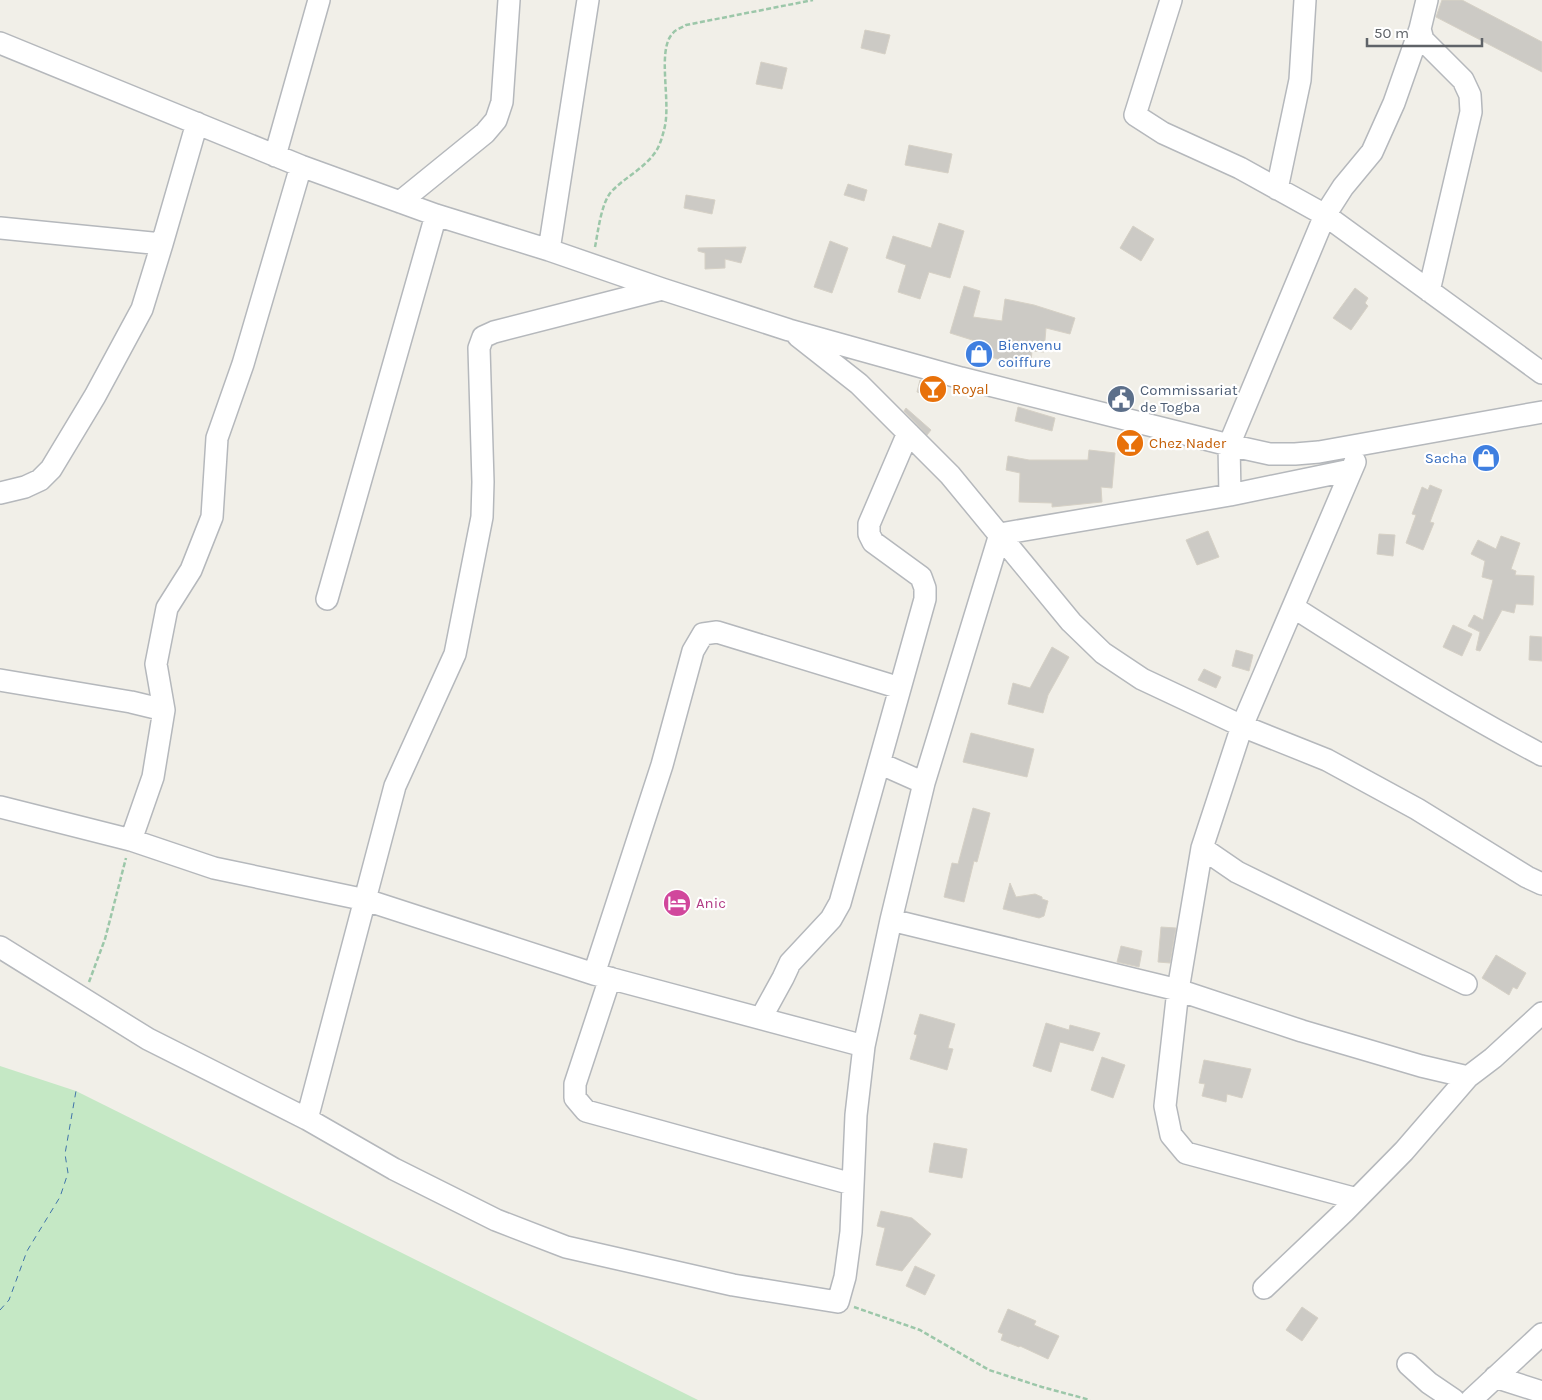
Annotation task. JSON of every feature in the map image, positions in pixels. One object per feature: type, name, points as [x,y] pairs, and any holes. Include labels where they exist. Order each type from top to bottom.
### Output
[{"type":"street","points":[[275,156],[319,0]]},
{"type":"street","points":[[400,202],[485,133],[496,120],[502,102],[509,0]]},
{"type":"street","points":[[549,250],[588,0]]},
{"type":"street","points":[[1171,0],[1136,115],[1163,133],[1240,168],[1325,215],[1542,373]]},
{"type":"street","points":[[1278,189],[1300,80],[1305,0]]},
{"type":"street","points":[[1230,495],[1229,445],[1325,215],[1343,187],[1372,152],[1394,103],[1420,29],[1427,0]]},
{"type":"street","points":[[1420,29],[1423,40],[1463,80],[1470,95],[1471,112],[1429,291]]},
{"type":"street","points":[[0,43],[301,166],[400,202],[662,289],[790,330],[961,378],[1229,445],[1270,454],[1319,452],[1542,412]]},
{"type":"street","points":[[0,493],[25,487],[40,480],[51,469],[95,396],[142,309],[197,123]]},
{"type":"street","points":[[131,840],[153,777],[164,710],[156,664],[168,608],[191,570],[212,517],[217,438],[243,364],[301,166]]},
{"type":"street","points":[[327,599],[436,214]]},
{"type":"street","points":[[0,228],[162,244]]},
{"type":"street","points":[[307,1119],[395,786],[455,654],[482,517],[483,482],[479,348],[483,337],[494,332],[662,289]]},
{"type":"street","points":[[790,330],[859,384],[950,475],[1070,622],[1103,653],[1142,679],[1242,726],[1327,760],[1417,809],[1527,877],[1542,884]]},
{"type":"street","points":[[761,1018],[784,978],[790,963],[831,919],[840,903],[925,599],[925,588],[921,577],[873,542],[869,534],[869,524],[908,433]]},
{"type":"street","points":[[1357,1198],[1186,1153],[1171,1135],[1165,1106],[1178,990],[1202,848],[1242,726],[1362,445]]},
{"type":"street","points":[[1000,534],[1230,495],[1351,470]]},
{"type":"street","points":[[0,947],[148,1039],[307,1119],[394,1169],[496,1220],[566,1247],[733,1285],[838,1302],[845,1277],[852,1232],[852,1184],[856,1115],[864,1046],[891,920],[924,783],[1000,534]]},
{"type":"street","points":[[1293,607],[1430,693],[1490,728],[1542,755]]},
{"type":"street","points":[[852,1184],[586,1111],[576,1098],[575,1084],[602,976],[693,651],[703,634],[717,632],[900,688]]},
{"type":"street","points":[[0,680],[131,702],[164,710]]},
{"type":"street","points":[[879,763],[924,783]]},
{"type":"street","points":[[0,807],[131,840],[214,868],[366,900],[602,976],[864,1046]]},
{"type":"street","points":[[1202,848],[1237,872],[1466,984]]},
{"type":"street","points":[[891,920],[1178,990],[1302,1031],[1421,1066],[1468,1077]]},
{"type":"street","points":[[1264,1288],[1404,1152],[1468,1077],[1493,1058],[1542,1013]]},
{"type":"street","points":[[1471,1400],[1542,1334]]},
{"type":"street","points":[[1408,1364],[1429,1384],[1454,1400]]},
{"type":"street","points":[[1495,1377],[1542,1392]]},
{"type":"path","points":[[591,264],[605,203],[611,193],[654,154],[662,139],[668,107],[664,56],[667,41],[674,32],[686,26],[813,0]]},
{"type":"path","points":[[82,998],[105,939],[131,840]]},
{"type":"path","points":[[838,1302],[920,1330],[989,1370],[1090,1400]]},
{"type":"green space","points":[[0,1066],[76,1091],[698,1400],[0,1400]]},
{"type":"building","points":[[1442,0],[1462,0],[1542,42],[1542,72],[1436,17]]},
{"type":"building","points":[[865,30],[890,35],[885,54],[861,48]]},
{"type":"building","points":[[761,62],[787,68],[782,89],[756,84]]},
{"type":"building","points":[[909,145],[952,154],[948,173],[905,165]]},
{"type":"building","points":[[848,184],[867,190],[864,201],[844,195]]},
{"type":"building","points":[[686,195],[715,200],[712,214],[684,208]]},
{"type":"building","points":[[939,223],[964,231],[950,278],[929,272],[920,299],[898,292],[906,265],[886,258],[893,236],[931,248]]},
{"type":"building","points":[[1133,226],[1154,239],[1141,261],[1120,248]]},
{"type":"building","points":[[830,241],[848,248],[832,293],[814,287]]},
{"type":"building","points":[[746,247],[741,263],[725,259],[725,268],[705,269],[705,253],[698,251],[698,248]]},
{"type":"building","points":[[964,286],[980,291],[973,317],[1002,321],[1005,299],[1034,305],[1075,318],[1070,334],[1046,328],[1044,352],[1032,351],[1031,362],[1015,360],[1013,364],[985,355],[988,345],[950,333]]},
{"type":"building","points":[[1355,288],[1368,298],[1365,303],[1368,306],[1351,330],[1333,318]]},
{"type":"building","points":[[920,380],[946,387],[942,399],[917,392]]},
{"type":"building","points":[[1018,407],[1055,418],[1052,431],[1015,421]]},
{"type":"building","points":[[906,408],[931,430],[927,435],[904,411]]},
{"type":"building","points":[[1089,450],[1115,453],[1112,488],[1101,487],[1102,502],[1052,507],[1052,503],[1019,502],[1020,473],[1006,470],[1008,456],[1029,460],[1088,460]]},
{"type":"building","points":[[1430,485],[1442,490],[1430,522],[1434,523],[1423,550],[1406,543],[1416,515],[1412,514],[1422,487],[1428,490]]},
{"type":"building","points":[[1208,531],[1219,557],[1197,565],[1186,540]]},
{"type":"building","points":[[1379,534],[1395,535],[1393,556],[1377,554]]},
{"type":"building","points":[[1501,536],[1520,543],[1511,569],[1516,571],[1515,575],[1534,576],[1533,605],[1516,604],[1514,613],[1502,610],[1480,651],[1476,650],[1480,632],[1468,626],[1474,615],[1483,620],[1493,580],[1482,577],[1485,561],[1471,554],[1478,540],[1496,549]]},
{"type":"building","points":[[1453,625],[1472,634],[1462,656],[1443,647]]},
{"type":"building","points":[[1530,636],[1542,637],[1542,661],[1529,660]]},
{"type":"building","points":[[1052,647],[1069,657],[1048,695],[1043,713],[1008,704],[1013,683],[1030,688]]},
{"type":"building","points":[[1236,650],[1253,655],[1249,671],[1232,666]]},
{"type":"building","points":[[1204,669],[1221,677],[1216,688],[1198,680]]},
{"type":"building","points":[[971,733],[1034,749],[1027,777],[963,762]]},
{"type":"building","points":[[973,808],[990,813],[977,862],[974,861],[964,902],[944,897],[952,863],[958,864]]},
{"type":"building","points":[[1010,883],[1016,897],[1035,894],[1048,901],[1044,916],[1039,918],[1003,909]]},
{"type":"building","points":[[1161,927],[1176,928],[1170,963],[1158,962]]},
{"type":"building","points":[[1121,946],[1142,951],[1139,967],[1117,962]]},
{"type":"building","points":[[1496,955],[1526,973],[1517,989],[1513,987],[1509,995],[1482,978]]},
{"type":"building","points":[[920,1014],[955,1024],[948,1048],[953,1049],[947,1070],[910,1059],[917,1035],[914,1034]]},
{"type":"building","points":[[1046,1023],[1069,1030],[1070,1025],[1100,1033],[1093,1051],[1060,1042],[1051,1072],[1033,1066]]},
{"type":"building","points":[[1102,1057],[1125,1065],[1113,1098],[1091,1090]]},
{"type":"building","points":[[1204,1060],[1251,1069],[1242,1098],[1227,1094],[1226,1102],[1202,1096],[1205,1084],[1199,1083]]},
{"type":"building","points":[[934,1143],[967,1149],[962,1178],[929,1172]]},
{"type":"building","points":[[881,1211],[912,1218],[931,1234],[902,1271],[876,1265],[885,1228],[877,1226]]},
{"type":"building","points":[[915,1266],[935,1275],[925,1295],[906,1286]]},
{"type":"building","points":[[1302,1307],[1318,1318],[1302,1341],[1286,1330]]},
{"type":"building","points":[[1008,1309],[1036,1321],[1034,1325],[1059,1336],[1048,1359],[1020,1346],[1001,1340],[1003,1334],[998,1332]]},
{"type":"ferry route","points":[[0,1310],[9,1300],[27,1251],[60,1197],[68,1173],[65,1154],[76,1091]]},
{"type":"place","name":"Bienvenu coiffure","points":[[979,354]]},
{"type":"place","name":"Royal","points":[[933,389]]},
{"type":"place","name":"Commissariat de Togba","points":[[1121,399]]},
{"type":"place","name":"Chez Nader","points":[[1130,443]]},
{"type":"place","name":"Sacha","points":[[1486,458]]},
{"type":"place","name":"Anic","points":[[677,903]]}]
